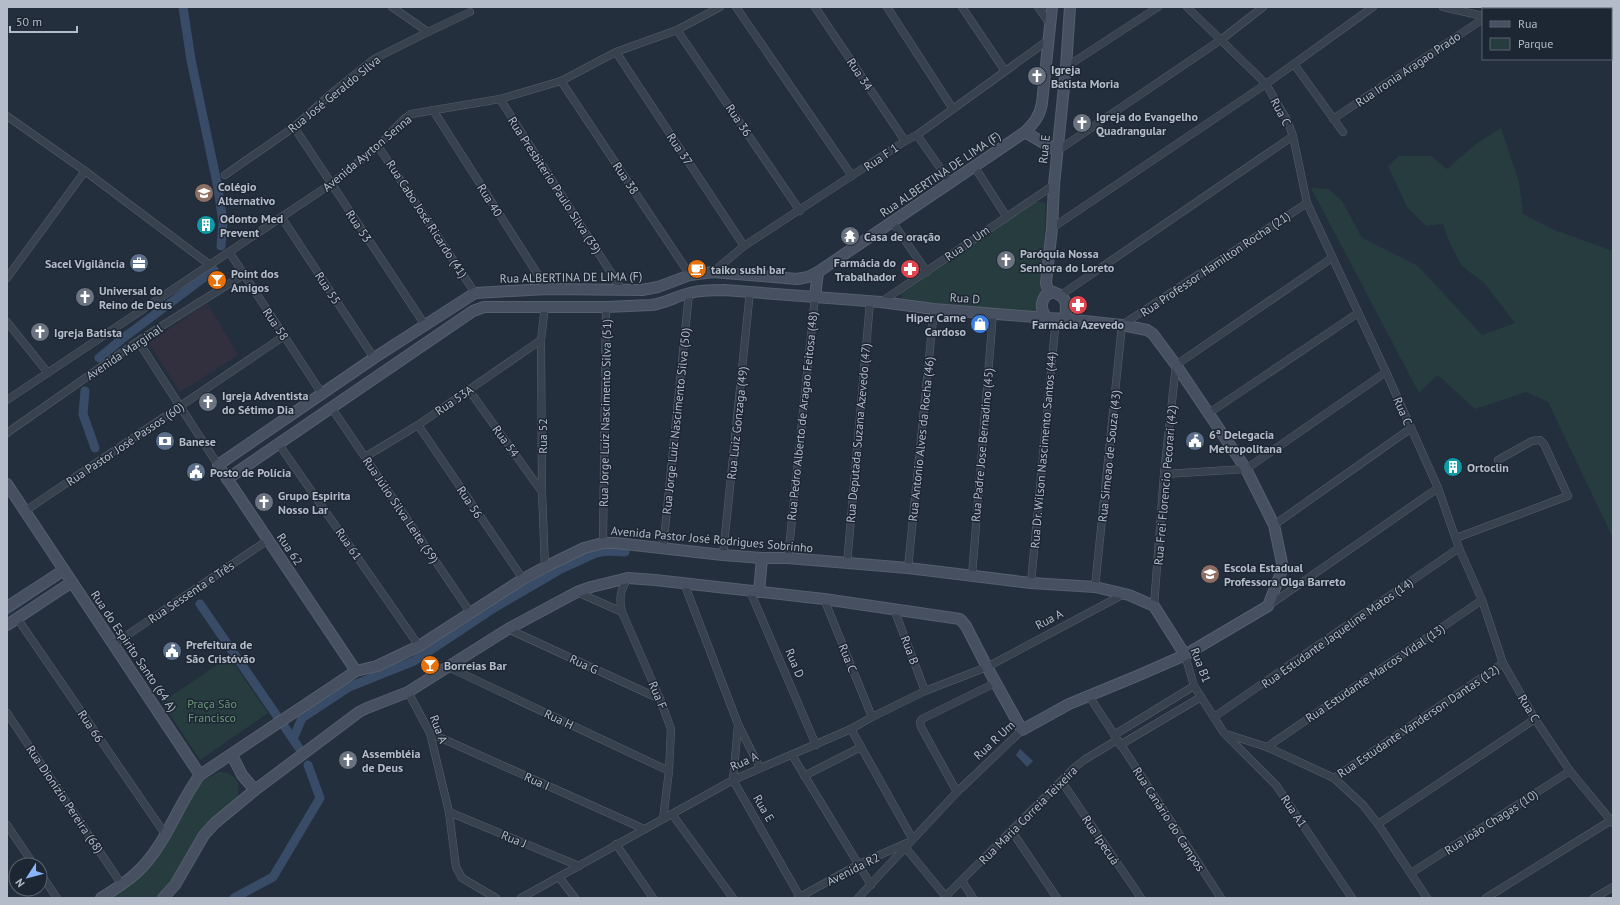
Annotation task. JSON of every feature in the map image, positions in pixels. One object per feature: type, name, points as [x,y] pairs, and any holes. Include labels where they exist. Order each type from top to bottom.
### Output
[{"type":"street","points":[[392,7],[428,32]]},
{"type":"street","name":"Avenida Ayrton Senna","points":[[7,400],[332,184],[378,146],[408,116],[433,110],[500,99],[561,82],[616,52],[677,30],[720,7]]},
{"type":"street","points":[[736,7],[852,176]]},
{"type":"street","name":"Rua 34","points":[[815,7],[905,141]]},
{"type":"street","points":[[887,7],[953,108]]},
{"type":"street","points":[[962,7],[1005,71]]},
{"type":"street","points":[[1038,7],[1050,24]]},
{"type":"street","name":"Rua E","points":[[1025,132],[1034,123],[1041,110],[1047,41],[1052,7]]},
{"type":"street","name":"Rua E","points":[[1049,293],[1046,283],[1052,228],[1057,151],[1066,67],[1070,7]]},
{"type":"street","points":[[1066,67],[1158,7]]},
{"type":"street","name":"Rua C","points":[[1187,7],[1222,39],[1266,84],[1287,120],[1307,203],[1438,488],[1459,548],[1482,600],[1503,664],[1535,719],[1570,771],[1612,822]]},
{"type":"street","points":[[1025,132],[1057,151],[1222,39],[1263,7]]},
{"type":"street","points":[[1052,228],[1266,84],[1373,7]]},
{"type":"street","points":[[1443,7],[1482,16]]},
{"type":"street","name":"Rua José Geraldo Silva","points":[[225,175],[294,127],[333,92],[374,59],[470,12]]},
{"type":"street","name":"Rua Ironia Aragao Prado","points":[[1333,119],[1482,20]]},
{"type":"street","name":"Rua 36","points":[[677,30],[800,211]]},
{"type":"street","name":"Rua F 1","points":[[713,272],[744,246],[800,211],[905,141],[917,135],[1047,41]]},
{"type":"street","name":"Rua 37","points":[[616,52],[744,246]]},
{"type":"street","points":[[1294,64],[1343,132]]},
{"type":"street","name":"Rua 38","points":[[561,82],[690,274]]},
{"type":"street","name":"Rua Presbiterio Paulo Silva (39)","points":[[500,99],[622,290]]},
{"type":"street","name":"Rua 40","points":[[433,110],[548,289]]},
{"type":"street","points":[[7,116],[85,171],[210,265]]},
{"type":"street","name":"Rua 53","points":[[294,127],[425,325]]},
{"type":"street","name":"Rua ALBERTINA DE LIMA (F)","points":[[218,465],[374,358],[476,293],[548,289],[649,289],[690,274],[713,272],[797,279],[808,277],[818,272],[892,223],[1025,132]]},
{"type":"street","points":[[917,135],[950,182]]},
{"type":"street","points":[[1061,295],[1292,136]]},
{"type":"street","name":"Rua Cabo José Ricardo (41)","points":[[378,146],[476,293]]},
{"type":"street","points":[[974,166],[1006,216]]},
{"type":"street","points":[[7,278],[85,171]]},
{"type":"street","name":"Rua D Um","points":[[881,302],[927,272],[1006,216],[1054,185]]},
{"type":"street","name":"Rua Professor Hamilton Rocha (21)","points":[[1122,325],[1307,203]]},
{"type":"street","name":"Rua 55","points":[[282,218],[374,358]]},
{"type":"street","points":[[892,223],[927,272]]},
{"type":"street","name":"Rua 58","points":[[230,253],[322,394]]},
{"type":"street","points":[[1176,364],[1332,258]]},
{"type":"street","points":[[814,297],[818,272]]},
{"type":"street","name":"Avenida Marginal","points":[[7,433],[138,341],[243,275]]},
{"type":"street","name":"Rua D","points":[[227,479],[331,407],[480,308],[488,306],[606,307],[658,304],[689,293],[716,290],[750,291],[1122,325],[1151,331],[1176,364],[1246,469],[1274,525],[1282,563],[1282,570],[1268,606]]},
{"type":"street","name":"Rua Luiz Gonzaga (49)","points":[[723,555],[750,291]]},
{"type":"street","points":[[1053,292],[1061,295],[1065,300],[1066,308],[1056,318],[1042,311],[1041,306],[1045,296],[1053,292]]},
{"type":"street","name":"Rua Jorge Luiz Nascimento Silva (50)","points":[[663,549],[689,293]]},
{"type":"street","name":"Rua Pedro Alberto de Aragao Feitosa (48)","points":[[788,558],[814,297]]},
{"type":"street","name":"Rua Deputada Suzana Azevedo (47)","points":[[847,564],[870,302]]},
{"type":"street","name":"Rua 52","points":[[544,567],[541,340],[545,306]]},
{"type":"street","name":"Rua Jorge Luiz Nascimento Silva (51)","points":[[603,543],[606,307]]},
{"type":"street","name":"Rua Antonio Alves da Rocha (46)","points":[[908,568],[934,309]]},
{"type":"street","name":"Rua Padre Jose Bernadino (45)","points":[[972,576],[993,313]]},
{"type":"street","points":[[1209,413],[1358,313]]},
{"type":"street","name":"Rua Dr. Wilson Nascimento Santos (44)","points":[[1031,583],[1056,318]]},
{"type":"street","points":[[7,322],[48,373]]},
{"type":"street","name":"Rua Simeao de Souza (43)","points":[[1095,587],[1122,325]]},
{"type":"street","name":"Rua Pastor José Passos (60)","points":[[25,511],[284,336]]},
{"type":"street","name":"Rua 53A","points":[[366,457],[418,425],[541,340]]},
{"type":"street","name":"Rua 62","points":[[138,341],[227,479],[356,671]]},
{"type":"street","name":"Rua Frei Florencio Pecorari (42)","points":[[1154,606],[1164,474],[1176,364]]},
{"type":"street","points":[[1164,474],[1246,469],[1386,372]]},
{"type":"street","name":"Rua 54","points":[[469,390],[542,492]]},
{"type":"street","name":"Rua Júlio Silva Leite (59)","points":[[331,407],[470,612]]},
{"type":"street","name":"Rua 56","points":[[418,425],[523,579]]},
{"type":"street","points":[[1274,525],[1410,428]]},
{"type":"street","points":[[1456,538],[1568,496],[1544,444],[1540,440],[1532,441],[1498,460]]},
{"type":"street","name":"Rua 61","points":[[278,443],[419,646]]},
{"type":"street","name":"Rua do Espirito Santo (64 A)","points":[[7,484],[200,775]]},
{"type":"street","points":[[1268,606],[1438,488]]},
{"type":"street","name":"Rua Sessenta e Três","points":[[114,644],[268,540]]},
{"type":"street","name":"Avenida Pastor José Rodrigues Sobrinho","points":[[101,898],[122,884],[145,865],[165,834],[186,794],[200,775],[356,671],[377,666],[419,646],[523,579],[584,548],[603,543],[616,543],[663,549],[675,548],[761,561],[788,558],[908,568],[1031,583],[1095,587],[1124,594],[1154,606]]},
{"type":"street","name":"Rua Estudante Jaqueline Matos (14)","points":[[1214,718],[1459,548]]},
{"type":"street","points":[[755,591],[760,575],[761,561]]},
{"type":"street","points":[[7,606],[64,570]]},
{"type":"street","points":[[163,898],[175,885],[204,835],[216,822],[255,790],[359,712],[408,692],[508,629],[577,592],[628,578],[824,599],[962,620],[1022,730]]},
{"type":"street","name":"Rua F","points":[[628,578],[620,595],[622,612],[660,699],[671,729],[669,771],[663,819]]},
{"type":"street","points":[[7,625],[72,582]]},
{"type":"street","points":[[684,583],[738,724],[760,768]]},
{"type":"street","name":"Rua D","points":[[755,591],[816,745]]},
{"type":"street","points":[[577,592],[622,612]]},
{"type":"street","name":"Rua A","points":[[521,898],[733,780],[851,729],[925,691],[987,667],[1124,594]]},
{"type":"street","name":"Rua C","points":[[824,599],[872,717]]},
{"type":"street","name":"Rua Estudante Marcos Vidal (13)","points":[[1268,747],[1482,600]]},
{"type":"street","name":"Rua B1","points":[[1154,606],[1185,655],[1194,686],[1224,733]]},
{"type":"street","name":"Rua R Um","points":[[858,898],[957,792],[1022,730],[1063,707],[1185,655],[1268,606]]},
{"type":"street","name":"Rua B","points":[[894,609],[925,691]]},
{"type":"street","name":"Rua 66","points":[[17,618],[165,834]]},
{"type":"street","name":"Rua G","points":[[508,629],[660,699]]},
{"type":"street","name":"Rua Estudante Vanderson Dantas (12)","points":[[1334,778],[1503,664]]},
{"type":"street","name":"Rua H","points":[[448,667],[669,771]]},
{"type":"street","points":[[957,792],[920,723],[922,719],[996,683]]},
{"type":"street","name":"Rua Maria Correia Teixeira","points":[[945,897],[1011,830],[1084,760],[1117,740],[1194,686]]},
{"type":"street","name":"Rua A","points":[[408,692],[430,733],[448,812],[456,867],[459,876],[496,898]]},
{"type":"street","name":"Rua Canário do Campos","points":[[1089,696],[1220,898]]},
{"type":"street","name":"Rua Maria Correia Teixeira","points":[[1117,740],[1201,697]]},
{"type":"street","name":"Rua Dionízio Pereira (68)","points":[[7,713],[122,884]]},
{"type":"street","points":[[1378,824],[1535,719]]},
{"type":"street","points":[[733,780],[738,724]]},
{"type":"street","points":[[851,729],[909,843],[945,897]]},
{"type":"street","name":"Rua I","points":[[430,733],[644,829]]},
{"type":"street","points":[[1224,733],[1268,747],[1334,778],[1363,805],[1378,824],[1427,898]]},
{"type":"street","name":"Rua A1","points":[[1224,733],[1276,785],[1352,898]]},
{"type":"street","points":[[804,776],[861,748]]},
{"type":"street","points":[[232,755],[242,775],[255,790]]},
{"type":"street","points":[[792,755],[871,884]]},
{"type":"street","name":"Rua João Chagas (10)","points":[[1411,874],[1570,771]]},
{"type":"street","name":"Rua E","points":[[733,780],[799,897]]},
{"type":"street","name":"Rua Ipecuá","points":[[1062,782],[1141,898]]},
{"type":"street","name":"Rua J","points":[[448,812],[579,866]]},
{"type":"street","points":[[672,814],[733,898]]},
{"type":"street","points":[[1486,898],[1612,822]]},
{"type":"street","points":[[7,824],[29,857]]},
{"type":"street","points":[[1011,830],[1057,898]]},
{"type":"street","name":"Avenida R2","points":[[799,897],[859,864],[909,843]]},
{"type":"street","points":[[616,844],[654,898]]},
{"type":"street","points":[[559,877],[575,898]]},
{"type":"street","points":[[962,881],[973,898]]},
{"type":"street","points":[[48,885],[57,898]]},
{"type":"street","points":[[1594,898],[1613,887]]},
{"type":"shaded area","points":[[207,303],[238,355],[180,392],[149,343]]},
{"type":"green space","points":[[1501,128],[1519,182],[1523,214],[1552,229],[1613,251],[1613,538],[1548,402],[1526,392],[1475,409],[1438,375],[1419,393],[1311,188],[1329,189],[1342,201],[1362,238],[1418,266],[1482,335],[1515,323],[1484,283],[1462,266],[1450,244],[1443,224],[1426,226],[1407,207],[1388,166],[1399,156],[1431,156],[1447,169],[1476,144]]},
{"type":"green space","points":[[1035,202],[1042,202],[1046,204],[1042,299],[1038,309],[1033,314],[902,299],[900,292]]},
{"type":"green space","name":"Praça São Francisco","points":[[229,657],[268,713],[200,760],[162,702]]},
{"type":"green space","points":[[219,772],[229,774],[236,779],[238,788],[237,798],[168,886],[156,898],[109,898],[154,861],[193,793],[205,780]]},
{"type":"water","points":[[1020,749],[1033,761],[1027,767],[1016,755]]},
{"type":"waterway","points":[[183,7],[191,60],[217,183],[223,222],[221,246]]},
{"type":"waterway","points":[[99,358],[214,270]]},
{"type":"waterway","points":[[85,391],[83,414],[95,448]]},
{"type":"waterway","points":[[293,739],[302,718],[349,687],[414,661],[494,608],[559,570],[596,553],[606,551],[625,552]]},
{"type":"waterway","points":[[7,614],[59,579]]},
{"type":"waterway","points":[[200,604],[277,716]]},
{"type":"waterway","points":[[284,726],[299,748]]},
{"type":"waterway","points":[[234,898],[273,877],[320,798],[308,765]]},
{"type":"place","name":"Igreja Batista Moria","points":[[1037,76]]},
{"type":"place","name":"Igreja do Evangelho Quadrangular","points":[[1082,123]]},
{"type":"place","name":"Colégio Alternativo","points":[[204,193]]},
{"type":"place","name":"Odonto Med Prevent","points":[[206,225]]},
{"type":"place","name":"Casa de oração","points":[[850,236]]},
{"type":"place","name":"Paróquia Nossa Senhora do Loreto","points":[[1006,260]]},
{"type":"place","name":"Sacel Vigilância","points":[[139,263]]},
{"type":"place","name":"taiko sushi bar","points":[[697,269]]},
{"type":"place","name":"Farmácia do Trabalhador","points":[[910,269]]},
{"type":"place","name":"Point dos Amigos","points":[[217,280]]},
{"type":"place","name":"Universal do Reino de Deus","points":[[85,297]]},
{"type":"place","name":"Farmácia Azevedo","points":[[1078,305]]},
{"type":"place","name":"Hiper Carne Cardoso","points":[[980,324]]},
{"type":"place","name":"Igreja Batista","points":[[40,332]]},
{"type":"place","name":"Igreja Adventista do Sétimo Dia","points":[[208,402]]},
{"type":"place","name":"Banese","points":[[165,441]]},
{"type":"place","name":"6ª Delegacia Metropolitana","points":[[1195,441]]},
{"type":"place","name":"Ortoclin","points":[[1453,467]]},
{"type":"place","name":"Posto de Polícia","points":[[196,472]]},
{"type":"place","name":"Grupo Espirita Nosso Lar","points":[[264,502]]},
{"type":"place","name":"Escola Estadual Professora Olga Barreto","points":[[1210,574]]},
{"type":"place","name":"Prefeitura de São Cristóvão","points":[[172,651]]},
{"type":"place","name":"Borreias Bar","points":[[430,665]]},
{"type":"place","name":"Assembléia de Deus","points":[[348,760]]}]
